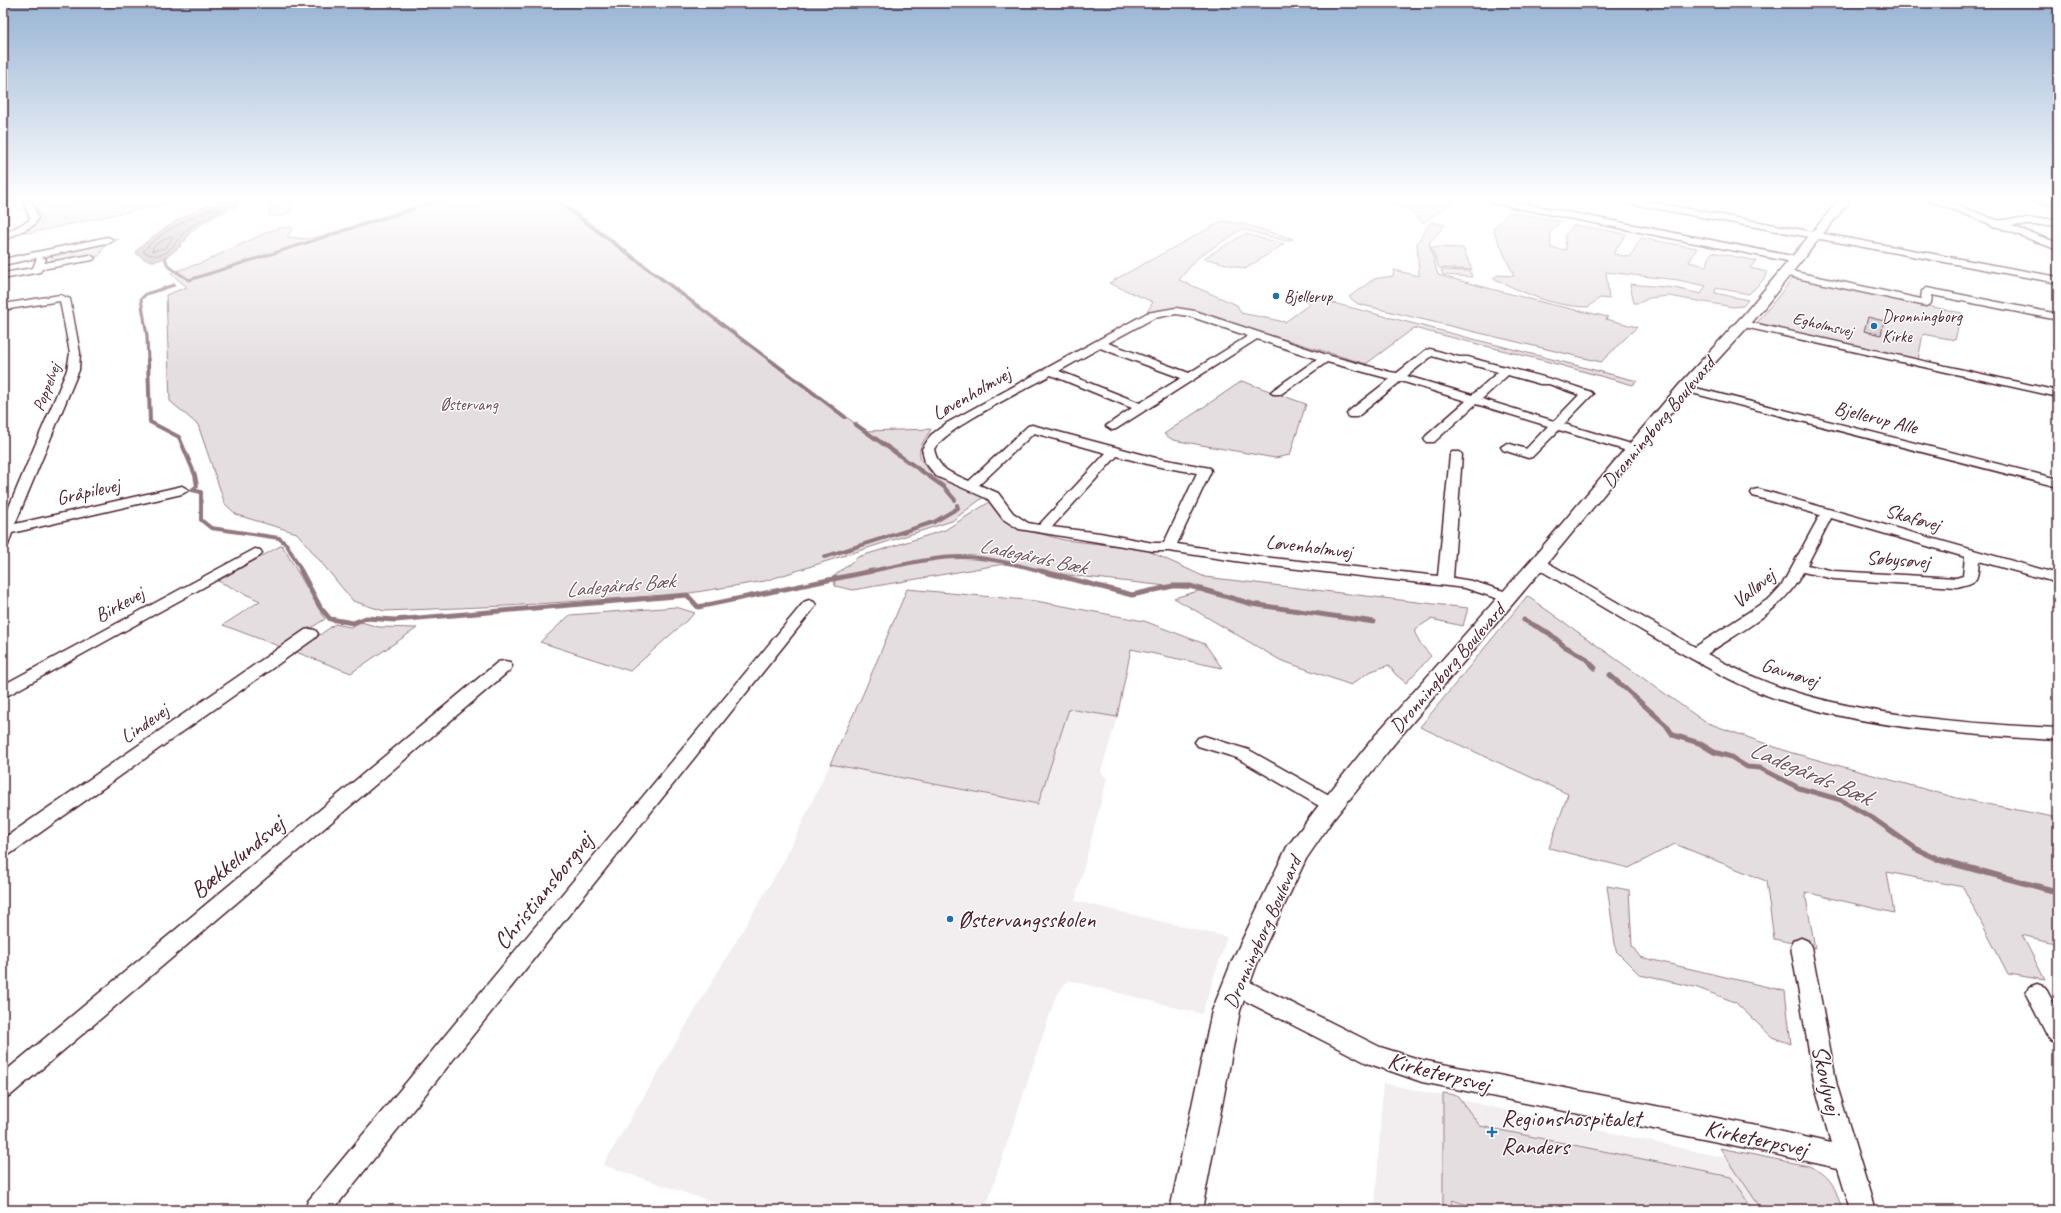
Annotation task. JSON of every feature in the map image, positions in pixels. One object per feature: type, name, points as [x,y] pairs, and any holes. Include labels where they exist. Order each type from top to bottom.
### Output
[{"type":"street","points":[[3,262],[29,257]]},
{"type":"street","points":[[3,276],[37,270],[41,257]]},
{"type":"street","points":[[1749,257],[1792,266],[1926,303],[1927,291],[2058,317]]},
{"type":"street","name":"Dronningborg Boulevard","points":[[1186,1210],[1224,1020],[1235,985],[1271,904],[1296,854],[1332,805],[1386,738],[1538,563],[1684,388],[1744,324],[1800,257]]},
{"type":"street","points":[[1930,257],[2058,280]]},
{"type":"street","points":[[38,267],[90,258]]},
{"type":"street","name":"Poppelvej","points":[[3,307],[60,298],[65,299],[75,353],[74,370],[4,535]]},
{"type":"street","name":"Løvenholmvej","points":[[1508,597],[1467,584],[1262,561],[1169,547],[1153,547],[1100,537],[1062,534],[1024,526],[1008,516],[993,496],[941,473],[931,462],[928,450],[935,438],[951,426],[1151,315],[1162,312],[1191,313],[1325,358],[1339,360],[1476,399],[1634,449]]},
{"type":"street","name":"Egholmsvej","points":[[1744,324],[2058,394]]},
{"type":"street","points":[[1112,426],[1256,335]]},
{"type":"street","points":[[1100,344],[1190,376]]},
{"type":"street","points":[[1352,414],[1430,352],[1460,360],[1464,359],[1540,381],[1550,381],[1587,394],[1528,454],[1507,447]]},
{"type":"street","points":[[1277,392],[1325,358]]},
{"type":"street","points":[[1050,371],[1141,408]]},
{"type":"street","points":[[1430,439],[1506,371]]},
{"type":"street","name":"Bjellerup Alle","points":[[1684,388],[2058,483]]},
{"type":"street","points":[[971,486],[1032,429],[1113,452],[1205,471],[1169,547]]},
{"type":"street","points":[[1043,530],[1113,452]]},
{"type":"street","points":[[1445,582],[1456,455]]},
{"type":"street","name":"Gråpilevej","points":[[4,535],[182,490]]},
{"type":"street","name":"Skaføvej","points":[[1758,494],[2058,579]]},
{"type":"street","name":"Valløvej","points":[[1696,654],[1775,600],[1788,587],[1827,514]]},
{"type":"street","name":"Birkevej","points":[[3,692],[256,554]]},
{"type":"street","name":"Søbysøvej","points":[[1799,567],[1834,575],[1957,583],[1970,579],[1972,555]]},
{"type":"street","name":"Gavnøvej","points":[[1538,563],[1696,654],[1758,686],[1808,702],[1938,725],[1993,731],[2058,734]]},
{"type":"street","name":"Christiansborgvej","points":[[317,1210],[809,605]]},
{"type":"street","name":"Lindevej","points":[[3,849],[310,634]]},
{"type":"street","name":"Bækkelundsvej","points":[[3,1087],[504,666]]},
{"type":"street","points":[[1204,742],[1243,754],[1332,805]]},
{"type":"street","name":"Skovlyvej","points":[[1801,947],[1826,1086],[1846,1158],[1863,1210]]},
{"type":"street","name":"Kirketerpsvej","points":[[1235,985],[1375,1056],[1422,1071],[1752,1137],[1846,1158]]},
{"type":"street","points":[[2037,994],[2058,1034]]},
{"type":"shaded area","name":"Østervangsskolen","points":[[898,610],[1131,649],[1117,717],[1101,772],[1107,779],[1075,901],[1227,937],[1202,1014],[1068,980],[1056,996],[985,1210],[736,1210],[603,1165],[784,861],[863,694]]},
{"type":"shaded area","name":"Regionshospitalet Randers","points":[[1383,1083],[1827,1180],[1836,1210],[1375,1210]]},
{"type":"green space","points":[[52,257],[95,257],[50,264]]},
{"type":"green space","name":"Østervang","points":[[215,257],[635,257],[865,431],[931,429],[920,449],[921,458],[925,467],[933,474],[944,480],[985,496],[952,521],[765,581],[684,594],[506,606],[384,611],[353,601],[297,533],[237,515],[225,504],[198,425],[170,401],[166,295],[187,287],[170,273],[201,263]]},
{"type":"green space","points":[[1157,257],[1199,257],[1179,280],[1237,305],[1241,313],[1285,322],[1310,304],[1302,295],[1637,381],[1633,385],[1414,328],[1366,364],[1191,311],[1159,310],[1146,314],[1153,302],[1109,283]]},
{"type":"green space","points":[[1206,257],[1264,257],[1245,269],[1204,258]]},
{"type":"green space","points":[[1418,257],[1433,257],[1438,275],[1549,304],[1608,317],[1606,319],[1637,327],[1601,362],[1358,304],[1349,297],[1374,279],[1393,276],[1394,270],[1419,276]]},
{"type":"green space","points":[[1435,257],[1467,257],[1472,270],[1439,268]]},
{"type":"green space","points":[[1505,257],[1692,257],[1689,262],[1706,266],[1710,257],[1736,257],[1756,261],[1750,268],[1767,272],[1766,277],[1749,294],[1716,288],[1715,293],[1748,300],[1743,306],[1733,307],[1669,296],[1649,298],[1639,303],[1634,303],[1630,284],[1675,288],[1701,294],[1706,286],[1678,280],[1606,272],[1609,299],[1600,298],[1588,307],[1575,306],[1550,302],[1493,278],[1498,275],[1514,276]]},
{"type":"green space","points":[[1441,270],[1470,271],[1472,277],[1443,275]]},
{"type":"green space","points":[[1793,278],[1962,313],[1955,340],[1923,334],[1918,360],[1756,324]]},
{"type":"green space","points":[[1242,381],[1306,404],[1290,455],[1275,458],[1173,440],[1164,434]]},
{"type":"green space","points":[[991,501],[1016,527],[1064,540],[1144,549],[1205,577],[1468,608],[1463,626],[1431,619],[1414,630],[1419,642],[1431,656],[1406,683],[1395,674],[1389,665],[1369,672],[1351,685],[1280,660],[1174,598],[1202,590],[1068,575],[1004,564],[853,590],[835,586],[834,576],[858,557],[945,530]]},
{"type":"green space","points":[[282,545],[325,619],[281,647],[223,625],[260,601],[218,581]]},
{"type":"green space","points":[[907,589],[1036,601],[1144,621],[1205,644],[1222,668],[1131,649],[1117,717],[1069,709],[1038,804],[830,764],[863,694]]},
{"type":"green space","points":[[1527,596],[1705,722],[1789,752],[1957,798],[2058,818],[2058,944],[2022,935],[2045,980],[2008,974],[1963,887],[1887,872],[1894,913],[1805,892],[1815,948],[1774,939],[1766,881],[1675,844],[1629,868],[1549,848],[1568,794],[1420,727]]},
{"type":"green space","points":[[676,607],[695,613],[630,671],[540,642],[570,615]]},
{"type":"green space","points":[[361,622],[379,627],[417,628],[351,673],[296,652],[335,624],[350,627]]},
{"type":"green space","points":[[1607,886],[1629,890],[1632,946],[1640,957],[1785,991],[1791,1044],[1772,1037],[1735,1002],[1695,987],[1640,975],[1616,951]]},
{"type":"green space","points":[[1443,1093],[1457,1095],[1480,1126],[1731,1177],[1753,1210],[1483,1210],[1452,1200],[1451,1210],[1443,1210]]},
{"type":"green space","points":[[1720,1148],[1809,1166],[1817,1170],[1832,1183],[1842,1210],[1758,1210],[1760,1207]]},
{"type":"water","points":[[141,257],[166,257],[155,261],[149,261]]},
{"type":"building","name":"Dronningborg Kirke","points":[[1868,317],[1884,321],[1881,335],[1864,331]]},
{"type":"waterway","points":[[165,258],[168,266],[189,280],[263,257]]},
{"type":"waterway","points":[[632,257],[771,361]]},
{"type":"waterway","name":"Ladegårds Bæk","points":[[148,361],[147,336],[141,299],[146,294],[174,285]]},
{"type":"waterway","name":"Ladegårds Bæk","points":[[148,360],[150,422],[179,437],[195,475],[197,486],[192,490],[201,492],[201,520],[211,528],[279,538],[287,545],[302,572]]},
{"type":"waterway","points":[[770,360],[845,417]]},
{"type":"waterway","points":[[855,424],[944,487],[955,500]]},
{"type":"waterway","points":[[824,557],[934,522],[958,508],[957,505]]},
{"type":"waterway","name":"Ladegårds Bæk","points":[[872,571],[926,560],[949,557],[972,557],[1014,564],[1045,572]]},
{"type":"waterway","name":"Ladegårds Bæk","points":[[301,571],[320,607],[330,619],[353,623],[366,618],[395,620],[687,595],[698,607],[872,571]]},
{"type":"waterway","name":"Ladegårds Bæk","points":[[867,572],[872,571]]},
{"type":"waterway","name":"Ladegårds Bæk","points":[[1041,571],[1132,595],[1173,586],[1190,586],[1252,604],[1374,622]]},
{"type":"waterway","name":"Ladegårds Bæk","points":[[1524,620],[1549,633],[1564,646],[1584,657],[1595,668]]},
{"type":"waterway","name":"Ladegårds Bæk","points":[[1610,675],[1666,725],[1673,735],[1699,743],[1714,752],[1731,757],[1747,767],[1760,768],[1799,788],[1841,800],[1874,819],[1918,850]]},
{"type":"waterway","name":"Ladegårds Bæk","points":[[1918,850],[1940,860],[2058,892]]},
{"type":"place","name":"Bjellerup","points":[[1276,296]]},
{"type":"place","name":"Dronningborg Kirke","points":[[1874,326]]},
{"type":"place","name":"Østervangsskolen","points":[[950,919]]},
{"type":"place","name":"Regionshospitalet Randers","points":[[1492,1132]]}]
